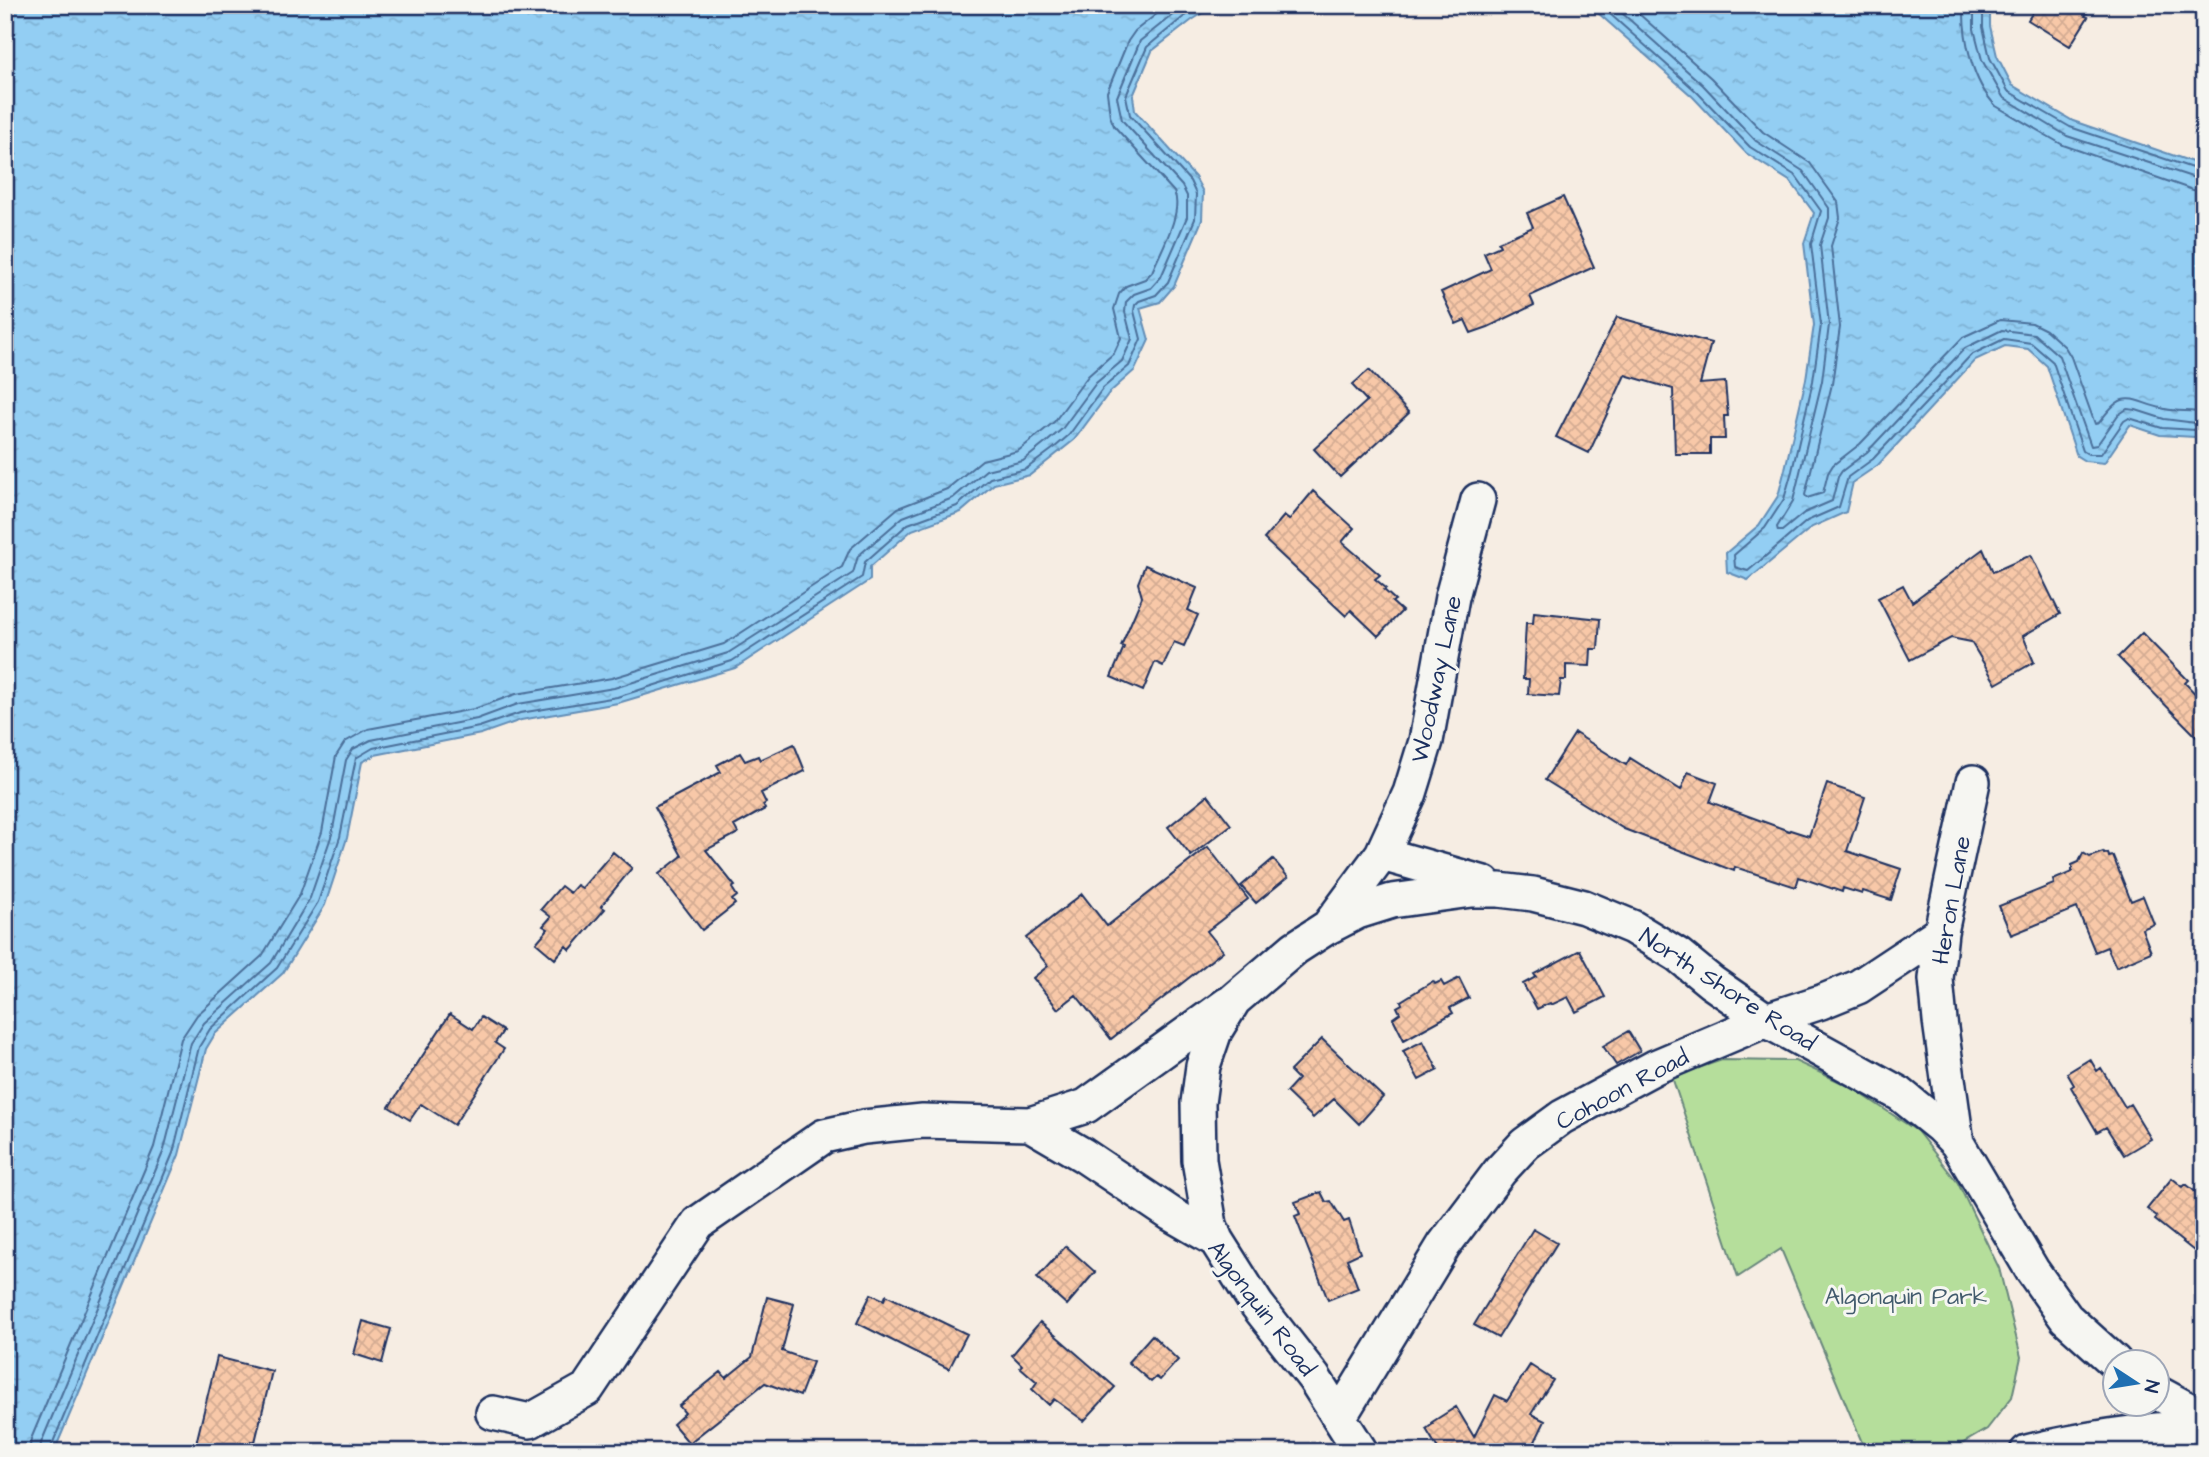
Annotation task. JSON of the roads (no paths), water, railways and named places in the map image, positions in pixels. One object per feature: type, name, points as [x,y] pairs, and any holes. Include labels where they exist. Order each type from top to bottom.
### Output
[{"type":"street","name":"Woodway Lane","points":[[1326,928],[1382,854],[1410,793],[1426,741],[1452,597],[1478,499]]},
{"type":"street","name":"Heron Lane","points":[[1957,1143],[1936,979],[1941,932],[1973,782]]},
{"type":"street","points":[[1382,854],[1481,882],[1499,890]]},
{"type":"street","name":"North Shore Road","points":[[493,1413],[530,1421],[587,1389],[698,1223],[824,1136],[864,1127],[923,1121],[1030,1124],[1086,1106],[1234,1000],[1295,948],[1326,928],[1357,912],[1392,901],[1471,890],[1533,894],[1584,907],[1632,927],[1678,955],[1711,982],[1766,1020],[1900,1094],[1957,1143],[2032,1270],[2066,1318],[2100,1349]]},
{"type":"street","name":"Cohoon Road","points":[[1340,1416],[1444,1245],[1500,1171],[1525,1144],[1562,1117],[1655,1067],[1766,1020],[1858,987],[1941,932]]},
{"type":"street","name":"North Shore Road","points":[[1216,1240],[1210,1225],[1199,1160],[1198,1103],[1203,1066],[1215,1031],[1234,1000]]},
{"type":"street","name":"Algonquin Road","points":[[1030,1124],[1216,1240],[1257,1305],[1314,1377],[1361,1452]]},
{"type":"street","points":[[2170,1399],[2204,1418]]},
{"type":"street","points":[[2027,1452],[2154,1429],[2204,1426]]},
{"type":"water","points":[[5,5],[1216,5],[1152,51],[1133,96],[1135,111],[1195,177],[1203,192],[1202,220],[1174,286],[1160,302],[1140,308],[1149,340],[1135,370],[1109,393],[1074,440],[1030,475],[994,484],[961,512],[912,530],[870,567],[870,580],[735,668],[618,703],[521,720],[481,734],[375,755],[362,762],[347,838],[325,905],[283,973],[215,1034],[206,1049],[179,1155],[54,1452],[5,1452]]},
{"type":"water","points":[[1589,5],[1990,5],[1990,26],[1997,56],[2012,85],[2073,121],[2204,166],[2204,441],[2195,437],[2160,435],[2130,425],[2104,463],[2085,461],[2077,456],[2047,366],[2028,349],[2005,346],[1975,360],[1878,465],[1853,482],[1846,512],[1812,527],[1748,580],[1727,572],[1726,553],[1759,525],[1778,496],[1785,469],[1806,379],[1814,325],[1804,243],[1814,213],[1791,182],[1746,153],[1693,97]]},
{"type":"park label","name":"Algonquin Park","points":[[1906,1296]]}]
